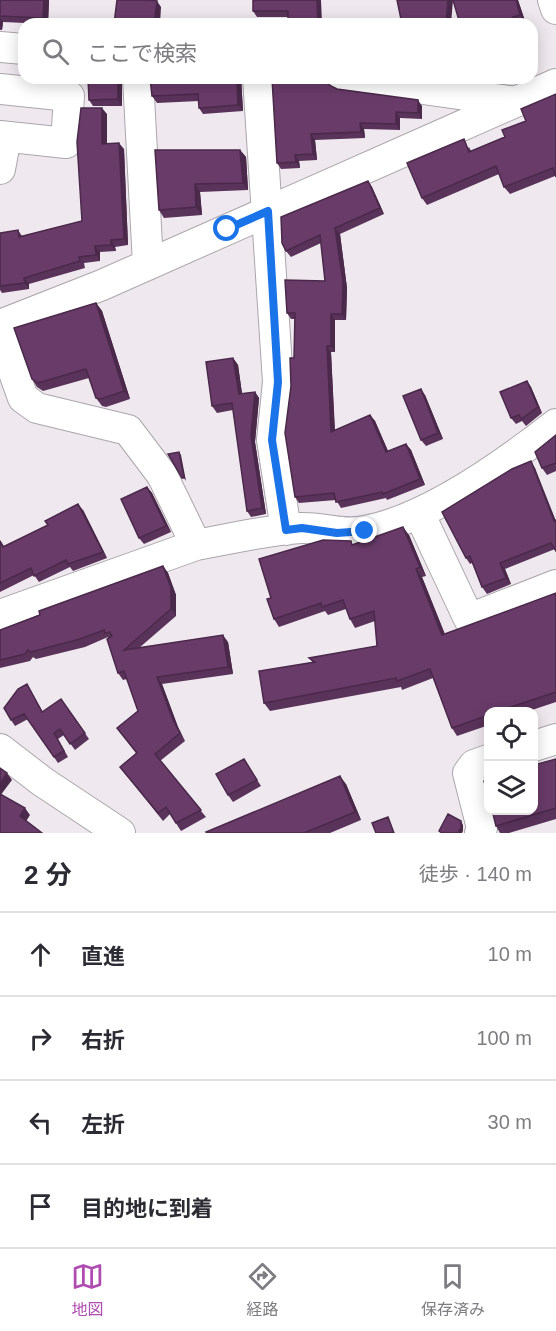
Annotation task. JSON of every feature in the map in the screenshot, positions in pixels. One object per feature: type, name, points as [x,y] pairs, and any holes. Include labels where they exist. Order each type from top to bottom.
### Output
[{"type":"street","points":[[553,0],[556,9]]},
{"type":"street","points":[[0,47],[18,48]]},
{"type":"street","points":[[138,84],[148,264]]},
{"type":"street","points":[[258,84],[278,382],[272,440],[286,530]]},
{"type":"street","points":[[387,84],[516,102]]},
{"type":"street","points":[[0,325],[148,264],[556,84]]},
{"type":"street","points":[[0,89],[69,96],[66,143],[3,137],[0,169]]},
{"type":"street","points":[[0,333],[23,398],[37,408],[128,430],[162,475],[196,545]]},
{"type":"street","points":[[0,615],[196,545],[302,528],[337,533],[365,531],[419,513],[511,459],[556,424]]},
{"type":"street","points":[[419,513],[469,619],[556,585]]},
{"type":"street","points":[[538,745],[556,739]]},
{"type":"street","points":[[0,749],[43,782],[120,833]]},
{"type":"street","points":[[480,833],[482,828],[468,773],[474,765],[486,761]]},
{"type":"building","points":[[0,0],[44,0],[43,18],[0,16]]},
{"type":"building","points":[[117,0],[157,1],[155,18],[115,18]]},
{"type":"building","points":[[253,0],[317,0],[318,18],[288,18],[288,11],[253,11]]},
{"type":"building","points":[[397,0],[448,0],[446,18],[401,18]]},
{"type":"building","points":[[453,0],[516,0],[520,15],[513,18],[458,18]]},
{"type":"building","points":[[88,84],[118,84],[118,99],[89,100]]},
{"type":"building","points":[[151,84],[237,84],[238,105],[199,108],[198,94],[152,96]]},
{"type":"building","points":[[272,84],[328,84],[337,89],[418,100],[418,113],[396,112],[396,124],[360,123],[361,132],[311,134],[313,154],[295,155],[296,162],[277,163]]},
{"type":"building","points":[[556,94],[556,177],[553,168],[504,187],[496,166],[422,198],[407,163],[464,139],[469,152],[505,137],[502,130],[526,121],[521,109]]},
{"type":"building","points":[[81,108],[102,108],[102,144],[119,143],[124,239],[111,240],[111,245],[95,246],[96,255],[79,257],[80,261],[24,278],[25,283],[0,286],[0,233],[18,230],[19,237],[82,221],[77,142]]},
{"type":"building","points":[[155,150],[240,150],[243,183],[195,184],[196,207],[159,210]]},
{"type":"building","points":[[368,181],[380,208],[335,228],[343,282],[342,314],[331,314],[331,346],[327,346],[331,432],[370,415],[386,452],[406,444],[420,479],[383,494],[382,492],[336,502],[334,493],[295,497],[285,433],[291,386],[290,358],[294,358],[295,313],[287,313],[285,280],[325,281],[320,235],[286,251],[282,243],[281,217]]},
{"type":"building","points":[[96,303],[124,391],[101,399],[96,398],[86,369],[38,383],[32,379],[14,328]]},
{"type":"building","points":[[233,358],[239,394],[255,392],[251,436],[262,508],[247,511],[232,403],[212,406],[206,362]]},
{"type":"building","points":[[527,381],[538,407],[521,419],[519,415],[511,418],[500,392]]},
{"type":"building","points":[[421,389],[438,433],[421,440],[403,396]]},
{"type":"building","points":[[556,435],[556,463],[542,468],[535,452]]},
{"type":"building","points":[[179,452],[184,478],[168,454]]},
{"type":"building","points":[[531,461],[554,521],[556,520],[556,551],[551,543],[500,563],[506,578],[482,587],[470,556],[466,558],[442,512],[512,469]]},
{"type":"building","points":[[147,487],[166,526],[139,538],[121,499]]},
{"type":"building","points":[[78,504],[103,552],[68,564],[66,560],[34,576],[31,568],[0,583],[0,541],[3,547],[48,525],[45,521]]},
{"type":"building","points":[[403,527],[420,567],[416,569],[442,635],[556,593],[556,692],[511,707],[484,707],[484,717],[452,728],[430,669],[397,681],[396,678],[264,703],[259,671],[315,662],[309,658],[377,646],[374,611],[350,619],[343,600],[322,607],[321,603],[274,619],[267,599],[271,598],[259,559],[323,540],[351,541],[352,545]]},
{"type":"building","points":[[163,566],[171,588],[171,609],[124,650],[223,635],[228,667],[157,677],[180,733],[155,754],[201,810],[176,823],[166,807],[158,813],[120,767],[137,753],[117,728],[138,711],[124,671],[118,673],[107,639],[112,636],[110,632],[105,633],[104,630],[80,639],[31,652],[28,650],[25,654],[0,660],[0,630],[40,615],[39,611]]},
{"type":"building","points":[[27,684],[42,712],[61,699],[85,733],[70,744],[60,729],[54,733],[64,751],[54,757],[24,714],[11,720],[4,708],[18,689]]},
{"type":"building","points":[[244,759],[257,780],[228,795],[216,774]]},
{"type":"building","points":[[556,759],[556,808],[538,813],[538,764]]},
{"type":"building","points":[[0,768],[7,773],[0,784]]},
{"type":"building","points":[[340,776],[355,812],[304,833],[206,832]]},
{"type":"building","points":[[0,794],[25,808],[20,816],[42,833],[0,833]]},
{"type":"building","points":[[448,814],[461,821],[458,833],[439,831]]},
{"type":"building","points":[[493,815],[533,815],[496,826]]},
{"type":"building","points":[[388,817],[394,833],[376,833],[372,823]]},
{"type":"route","points":[[227,229],[268,211],[278,382],[272,440],[286,530],[302,528],[337,533],[365,531]]}]
